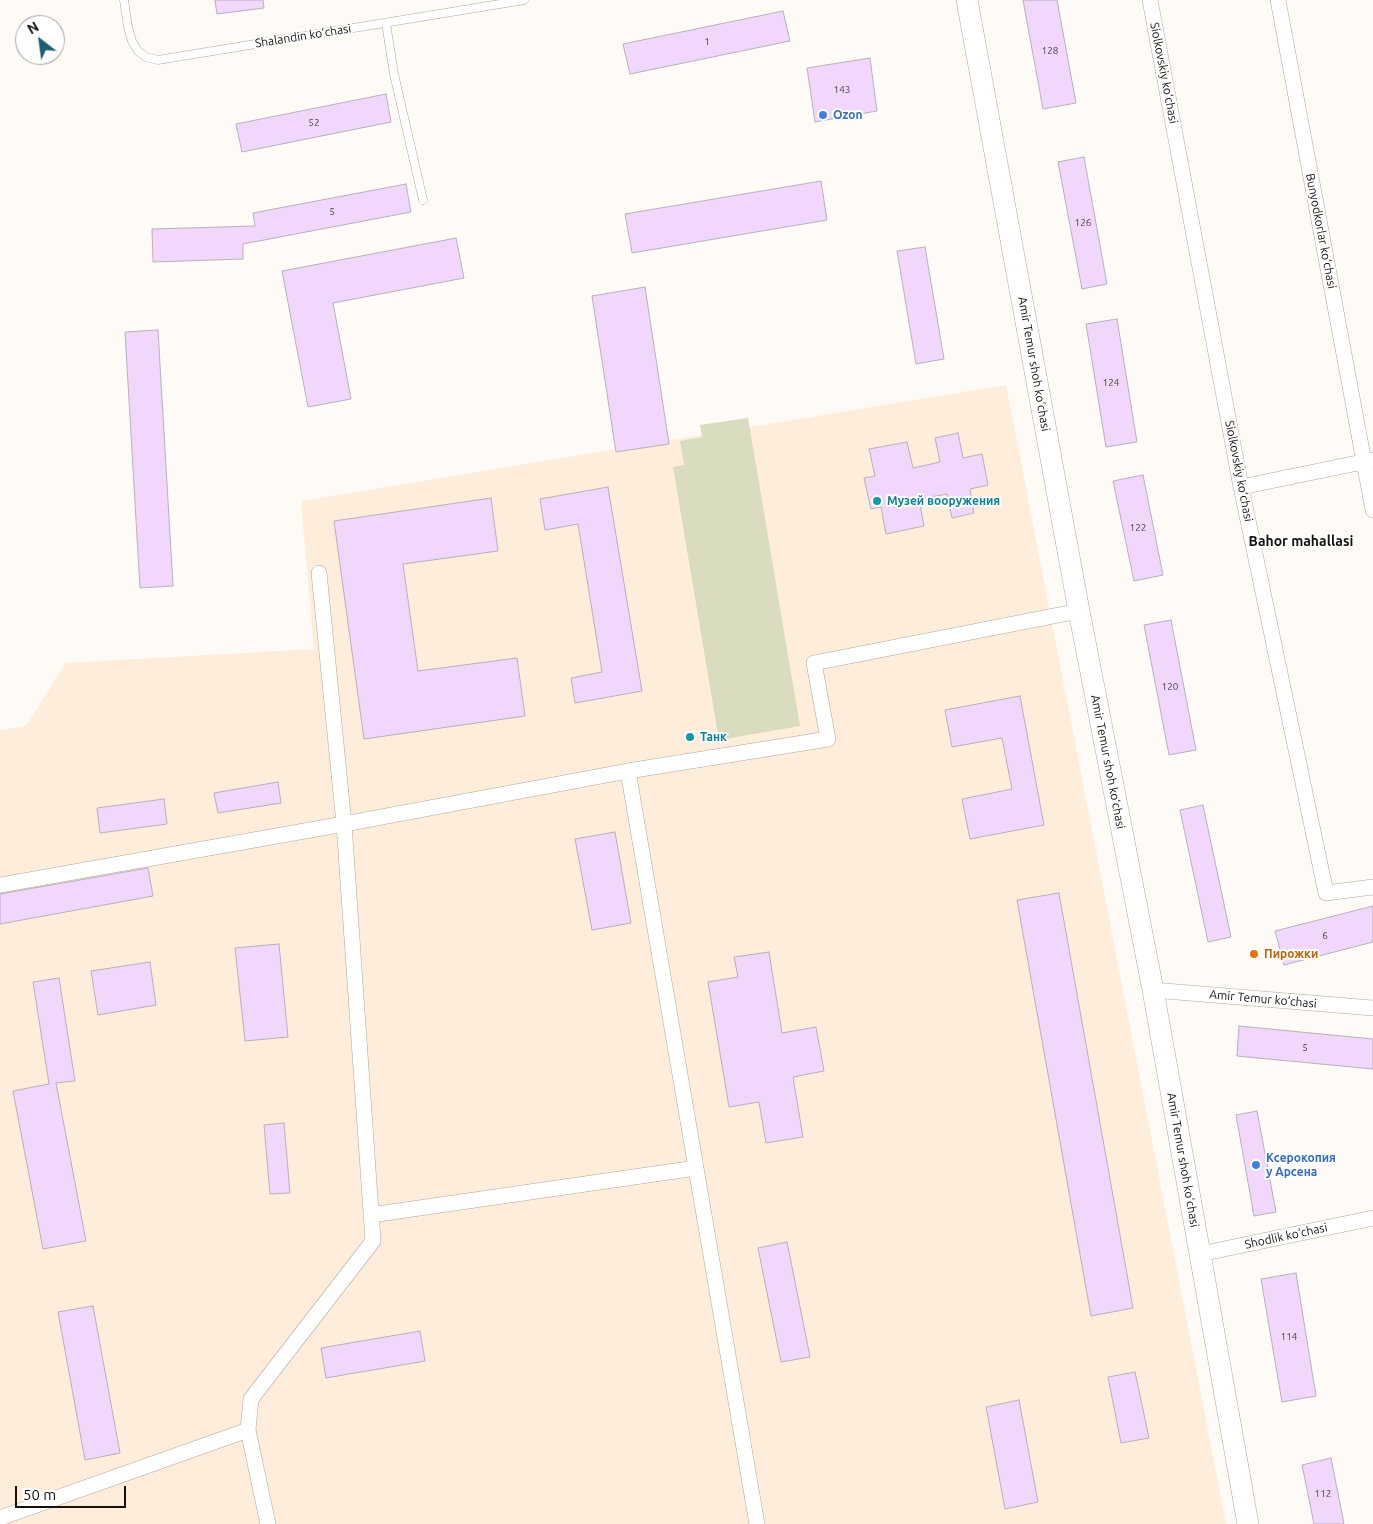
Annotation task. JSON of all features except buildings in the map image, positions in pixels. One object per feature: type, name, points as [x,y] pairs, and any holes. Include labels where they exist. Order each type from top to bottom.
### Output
[{"type":"main road","name":"Amir Temur shoh ko‘chasi","points":[[967,0],[1079,611],[1153,990],[1248,1524]]},
{"type":"street","name":"Siolkovskiy ko‘chasi","points":[[1150,0],[1241,487],[1326,893],[1373,888]]},
{"type":"street","name":"Bunyodkorlar ko‘chasi","points":[[1278,0],[1368,460],[1373,510]]},
{"type":"street","points":[[1241,487],[1368,460]]},
{"type":"street","points":[[268,1524],[248,1430],[251,1399],[373,1240],[344,824],[318,573]]},
{"type":"street","points":[[0,885],[628,772],[828,739],[814,663],[1079,611]]},
{"type":"street","points":[[628,772],[757,1524]]},
{"type":"street","name":"Amir Temur ko‘chasi","points":[[1153,990],[1373,1008]]},
{"type":"street","points":[[371,1215],[696,1168]]},
{"type":"street","name":"Shodlik ko‘chasi","points":[[1200,1254],[1373,1218]]},
{"type":"street","points":[[0,1518],[248,1430]]},
{"type":"lane","name":"Shalandin ko‘chasi","points":[[124,0],[132,41],[138,51],[146,57],[158,60],[524,0]]},
{"type":"lane","points":[[386,23],[394,74],[423,200]]},
{"type":"shaded area","points":[[1006,385],[1226,1524],[0,1524],[0,730],[26,726],[66,663],[314,649],[301,501]]},
{"type":"green space","points":[[748,418],[800,726],[719,740],[673,467],[684,465],[680,441],[702,437],[700,425]]},
{"type":"place","name":"Ozon","points":[[823,115]]},
{"type":"place","name":"Музей вооружения","points":[[877,501]]},
{"type":"place","name":"Танк","points":[[690,737]]},
{"type":"place","name":"Пирожки","points":[[1254,954]]},
{"type":"place","name":"Ксерокопия у Арсена","points":[[1256,1165]]},
{"type":"district","name":"Bahor mahallasi","points":[[1301,541]]}]
